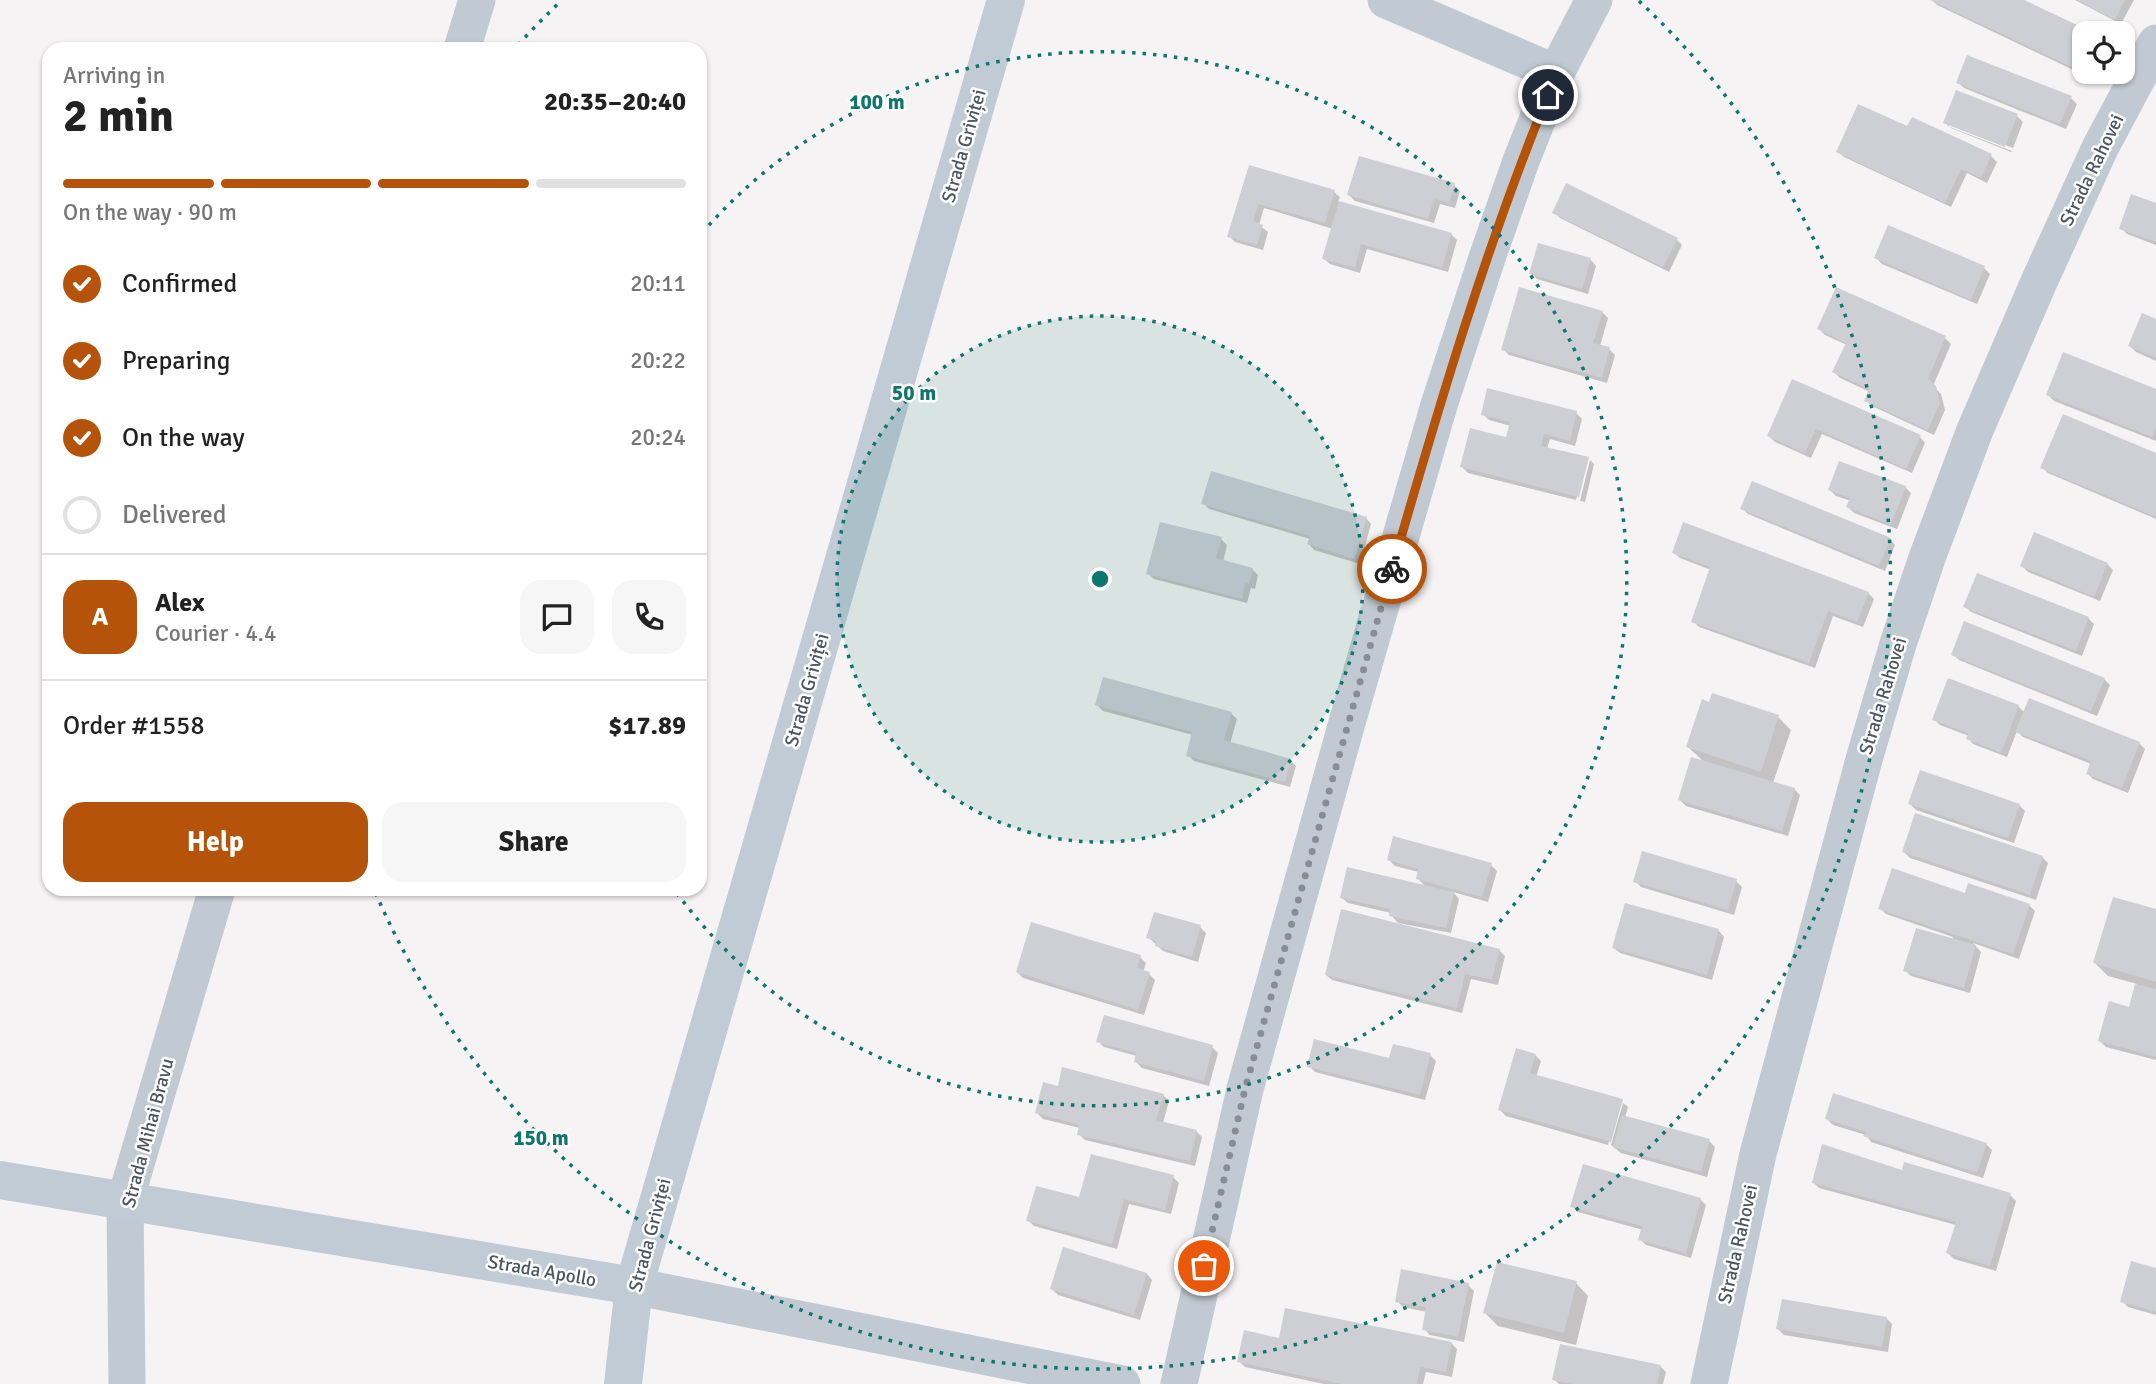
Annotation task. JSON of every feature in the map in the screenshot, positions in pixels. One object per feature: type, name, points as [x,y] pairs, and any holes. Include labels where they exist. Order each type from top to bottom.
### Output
[{"type":"main road","name":"Strada Griviței","points":[[623,1384],[634,1286],[1006,0]]},
{"type":"main road","name":"Strada Apollo","points":[[0,1180],[634,1286]]},
{"type":"street","points":[[464,42],[477,0]]},
{"type":"street","points":[[1386,0],[1556,73]]},
{"type":"street","points":[[1179,1384],[1245,1089],[1344,732],[1439,405],[1521,161],[1556,73],[1594,0]]},
{"type":"street","name":"Strada Rahovei","points":[[1709,1384],[1758,1154],[1865,756],[1898,644],[1975,430],[2100,148],[2156,43]]},
{"type":"street","name":"Strada Mihai Bravu","points":[[127,1384],[125,1201],[215,896]]},
{"type":"street","name":"Strada Apollo","points":[[634,1286],[1122,1384]]},
{"type":"building","points":[[1930,0],[2024,0],[2072,23],[2072,67]]},
{"type":"building","points":[[2077,0],[2125,0],[2115,20]]},
{"type":"building","points":[[1967,55],[2072,96],[2060,124],[1956,83]]},
{"type":"building","points":[[1956,90],[2018,114],[2005,147],[1943,123]]},
{"type":"building","points":[[1858,104],[1907,126],[1912,117],[1992,154],[1981,178],[1961,169],[1945,203],[1836,152]]},
{"type":"building","points":[[1359,156],[1455,183],[1449,203],[1434,199],[1428,219],[1347,195]]},
{"type":"building","points":[[1249,165],[1335,190],[1325,223],[1259,204],[1253,221],[1263,225],[1257,245],[1227,237]]},
{"type":"building","points":[[1566,183],[1678,238],[1663,267],[1552,213]]},
{"type":"building","points":[[2131,194],[2156,203],[2156,242],[2119,229]]},
{"type":"building","points":[[1339,201],[1452,233],[1442,268],[1361,244],[1355,268],[1322,259]]},
{"type":"building","points":[[1888,225],[1985,266],[1971,300],[1874,258]]},
{"type":"building","points":[[1538,243],[1591,258],[1582,289],[1529,274]]},
{"type":"building","points":[[1519,287],[1603,311],[1593,343],[1610,347],[1602,378],[1501,350]]},
{"type":"building","points":[[1836,287],[1946,336],[1928,379],[1936,386],[1940,403],[1928,430],[1864,401],[1869,389],[1832,372],[1846,343],[1817,329]]},
{"type":"building","points":[[2142,313],[2156,319],[2156,358],[2128,346]]},
{"type":"building","points":[[2063,352],[2156,389],[2156,427],[2152,437],[2046,395]]},
{"type":"building","points":[[1792,379],[1921,435],[1906,469],[1816,429],[1805,453],[1767,436]]},
{"type":"building","points":[[1487,388],[1577,411],[1570,441],[1544,434],[1541,446],[1589,457],[1579,497],[1460,467],[1470,428],[1506,437],[1510,422],[1481,415]]},
{"type":"building","points":[[2063,414],[2156,453],[2156,517],[2040,468]]},
{"type":"building","points":[[1839,461],[1906,486],[1891,525],[1846,507],[1850,498],[1828,490]]},
{"type":"building","points":[[1211,471],[1367,517],[1354,559],[1307,544],[1310,536],[1201,504]]},
{"type":"building","points":[[1752,481],[1891,538],[1879,566],[1740,509]]},
{"type":"building","points":[[1160,522],[1222,537],[1216,558],[1253,568],[1249,584],[1245,583],[1242,599],[1146,574]]},
{"type":"building","points":[[1683,522],[1869,592],[1857,622],[1828,611],[1809,663],[1691,622],[1710,567],[1672,553]]},
{"type":"building","points":[[2034,532],[2108,563],[2094,597],[2020,566]]},
{"type":"building","points":[[1977,573],[2089,617],[2076,651],[1963,607]]},
{"type":"building","points":[[1964,621],[2105,678],[2091,711],[1951,655]]},
{"type":"building","points":[[1103,677],[1232,712],[1224,740],[1291,759],[1285,782],[1186,756],[1192,732],[1095,705]]},
{"type":"building","points":[[1948,678],[2019,705],[2001,753],[1966,739],[1968,733],[1932,720]]},
{"type":"building","points":[[1712,693],[1779,715],[1761,772],[1686,747],[1702,699],[1709,702]]},
{"type":"building","points":[[2029,698],[2140,742],[2122,788],[2086,774],[2091,761],[2015,732]]},
{"type":"building","points":[[1691,757],[1795,788],[1782,831],[1678,800]]},
{"type":"building","points":[[1920,770],[2020,804],[2008,838],[1908,804]]},
{"type":"building","points":[[1915,813],[2043,856],[2030,895],[1902,852]]},
{"type":"building","points":[[1393,836],[1492,863],[1482,897],[1416,879],[1418,869],[1387,860]]},
{"type":"building","points":[[1642,851],[1737,879],[1728,910],[1633,882]]},
{"type":"building","points":[[1347,867],[1454,892],[1446,928],[1389,916],[1390,909],[1340,898]]},
{"type":"building","points":[[1892,868],[1965,893],[1968,883],[2030,904],[2013,954],[1878,909]]},
{"type":"building","points":[[2113,897],[2156,909],[2156,982],[2093,963]]},
{"type":"building","points":[[1625,903],[1719,929],[1707,975],[1612,948]]},
{"type":"building","points":[[1341,909],[1500,949],[1492,980],[1465,974],[1457,1008],[1325,975]]},
{"type":"building","points":[[1154,912],[1201,925],[1192,957],[1155,946],[1156,941],[1146,938]]},
{"type":"building","points":[[1031,922],[1141,955],[1137,968],[1150,972],[1138,1010],[1016,972]]},
{"type":"building","points":[[1916,928],[1976,945],[1964,988],[1903,971]]},
{"type":"building","points":[[2135,984],[2156,989],[2156,1057],[2098,1041],[2109,1001],[2129,1007]]},
{"type":"building","points":[[1104,1015],[1213,1045],[1204,1081],[1134,1062],[1136,1053],[1096,1042]]},
{"type":"building","points":[[1314,1039],[1389,1058],[1393,1044],[1431,1053],[1420,1095],[1307,1067]]},
{"type":"building","points":[[1516,1048],[1536,1054],[1530,1073],[1623,1099],[1611,1142],[1498,1110]]},
{"type":"building","points":[[1062,1067],[1164,1094],[1156,1120],[1197,1130],[1190,1161],[1077,1135],[1079,1125],[1035,1113],[1043,1082],[1058,1086]]},
{"type":"building","points":[[1833,1093],[1987,1143],[1977,1173],[1863,1136],[1866,1132],[1825,1119]]},
{"type":"building","points":[[1622,1115],[1710,1139],[1701,1172],[1613,1147]]},
{"type":"building","points":[[1822,1144],[1902,1170],[1904,1162],[2011,1193],[1990,1266],[1946,1253],[1956,1222],[1812,1183]]},
{"type":"building","points":[[1091,1154],[1174,1175],[1165,1210],[1124,1199],[1112,1244],[1026,1221],[1036,1186],[1079,1197]]},
{"type":"building","points":[[1583,1164],[1701,1198],[1686,1253],[1638,1240],[1642,1226],[1570,1207]]},
{"type":"building","points":[[1063,1247],[1147,1273],[1134,1315],[1050,1289]]},
{"type":"building","points":[[2131,1261],[2156,1268],[2156,1312],[2120,1302]]},
{"type":"building","points":[[1497,1262],[1577,1281],[1564,1333],[1483,1313]]},
{"type":"building","points":[[1401,1269],[1469,1283],[1458,1337],[1422,1330],[1426,1307],[1395,1302]]},
{"type":"building","points":[[1782,1299],[1887,1317],[1882,1347],[1776,1329]]},
{"type":"building","points":[[1285,1308],[1452,1342],[1446,1372],[1420,1367],[1417,1384],[1342,1384],[1237,1362],[1244,1330],[1279,1338]]},
{"type":"building","points":[[1560,1344],[1661,1365],[1657,1384],[1572,1384],[1552,1380]]},
{"type":"way so far","points":[[1204,1266],[1245,1089],[1283,948],[1392,569]]},
{"type":"route","points":[[1392,569],[1439,405],[1487,258],[1521,161],[1548,95]]}]
